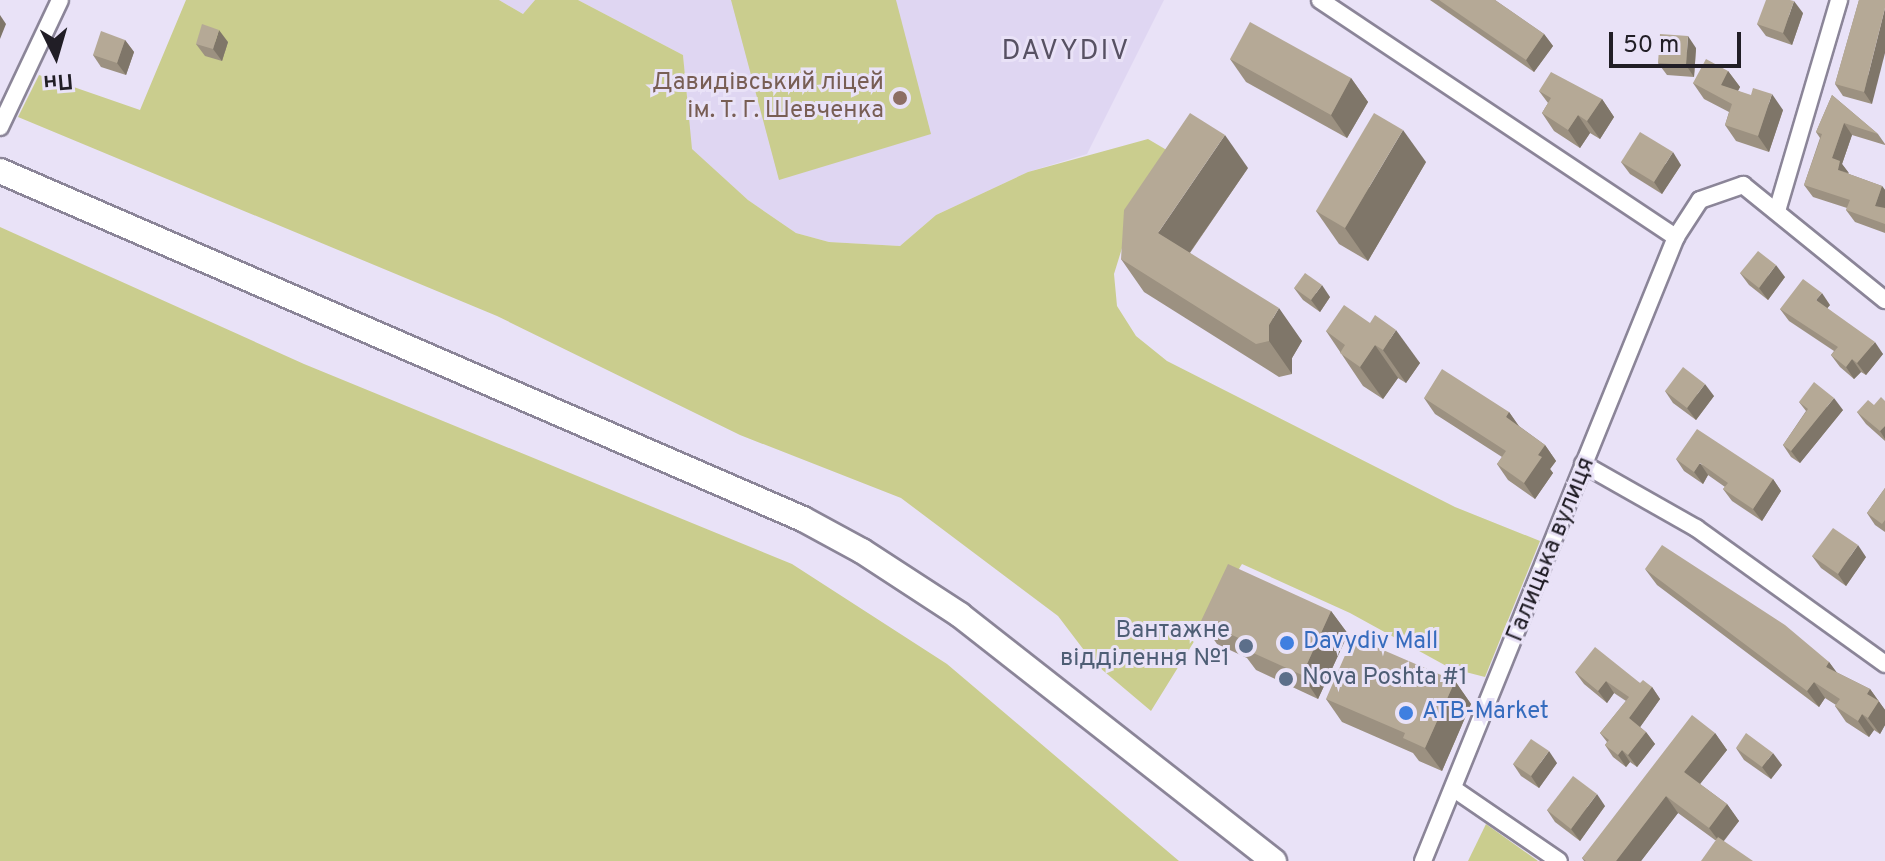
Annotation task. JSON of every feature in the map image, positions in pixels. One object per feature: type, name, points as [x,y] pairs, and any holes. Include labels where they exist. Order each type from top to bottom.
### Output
[{"type":"main road","points":[[0,171],[803,519],[862,551],[960,615],[1274,861]]},
{"type":"street","points":[[0,127],[60,0]]},
{"type":"street","points":[[1320,0],[1676,237]]},
{"type":"street","points":[[1777,211],[1839,0]]},
{"type":"street","name":"Галицька вулиця","points":[[1423,861],[1676,237],[1700,200],[1743,185],[1885,300]]},
{"type":"street","points":[[1583,464],[1696,528],[1885,664]]},
{"type":"street","points":[[1454,789],[1559,861]]},
{"type":"shaded area","points":[[499,0],[535,0],[523,14]]},
{"type":"shaded area","name":"Давидівський ліцей ім. Т. Г. Шевченка","points":[[578,0],[1164,0],[1087,154],[1028,172],[936,215],[900,246],[829,242],[796,233],[748,200],[691,149],[683,55]]},
{"type":"green space","points":[[186,0],[499,0],[523,14],[535,0],[578,0],[683,55],[692,149],[748,200],[796,233],[829,242],[900,246],[936,215],[1028,172],[1148,139],[1170,152],[1131,219],[1114,274],[1117,306],[1136,336],[1167,361],[1455,507],[1540,541],[1485,677],[1450,668],[1350,613],[1242,564],[1151,711],[1093,662],[1058,616],[901,498],[740,435],[497,316],[18,117],[39,75],[140,110]]},
{"type":"green space","points":[[731,0],[896,0],[931,134],[779,180]]},
{"type":"green space","points":[[0,227],[304,364],[792,564],[947,664],[1179,861],[0,861]]},
{"type":"green space","points":[[1486,824],[1538,861],[1468,861]]},
{"type":"building","points":[[1439,0],[1495,0],[1544,34],[1526,60]]},
{"type":"building","points":[[1766,0],[1794,1],[1783,33],[1757,24]]},
{"type":"building","points":[[1859,0],[1885,0],[1864,92],[1835,84]]},
{"type":"building","points":[[1250,22],[1351,78],[1331,115],[1230,59]]},
{"type":"building","points":[[202,24],[219,30],[213,49],[196,44]]},
{"type":"building","points":[[101,31],[125,40],[117,63],[93,55]]},
{"type":"building","points":[[1660,34],[1688,36],[1686,65],[1658,63]]},
{"type":"building","points":[[1706,59],[1728,71],[1721,85],[1751,95],[1753,88],[1772,94],[1758,136],[1725,125],[1732,104],[1693,83]]},
{"type":"building","points":[[1551,72],[1602,99],[1587,121],[1578,115],[1568,130],[1542,113],[1551,98],[1539,91]]},
{"type":"building","points":[[1832,95],[1878,134],[1844,123],[1832,158],[1840,161],[1838,170],[1882,186],[1875,206],[1885,208],[1885,224],[1846,210],[1850,200],[1804,185],[1822,134],[1816,132]]},
{"type":"building","points":[[1190,113],[1225,135],[1158,233],[1279,308],[1269,325],[1269,341],[1256,344],[1121,259],[1124,210]]},
{"type":"building","points":[[1374,113],[1403,130],[1345,228],[1316,211]]},
{"type":"building","points":[[1640,132],[1673,152],[1654,182],[1621,162]]},
{"type":"building","points":[[1758,251],[1776,265],[1759,288],[1740,273]]},
{"type":"building","points":[[1305,273],[1322,285],[1311,300],[1294,288]]},
{"type":"building","points":[[1803,279],[1822,293],[1816,300],[1875,342],[1857,363],[1852,359],[1846,367],[1831,355],[1838,347],[1780,309]]},
{"type":"building","points":[[1344,305],[1370,323],[1375,315],[1396,330],[1383,350],[1375,345],[1360,367],[1340,353],[1345,345],[1326,331]]},
{"type":"building","points":[[1683,367],[1705,384],[1687,408],[1665,391]]},
{"type":"building","points":[[1442,369],[1509,412],[1506,417],[1545,445],[1538,455],[1542,457],[1524,483],[1497,464],[1506,451],[1424,398]]},
{"type":"building","points":[[1814,382],[1834,398],[1791,451],[1783,445],[1808,409],[1799,402]]},
{"type":"building","points":[[1881,397],[1885,401],[1885,426],[1880,431],[1857,412],[1868,400],[1874,405]]},
{"type":"building","points":[[1697,429],[1773,479],[1753,509],[1723,489],[1728,483],[1700,463],[1694,472],[1676,459]]},
{"type":"building","points":[[1885,488],[1885,520],[1882,524],[1867,513]]},
{"type":"building","points":[[1833,528],[1858,545],[1838,574],[1812,556]]},
{"type":"building","points":[[1662,545],[1785,625],[1829,662],[1826,667],[1870,689],[1867,694],[1879,701],[1868,718],[1862,714],[1858,721],[1835,706],[1840,699],[1814,682],[1807,691],[1645,569]]},
{"type":"building","points":[[1228,564],[1331,611],[1302,675],[1240,647],[1243,640],[1201,621]]},
{"type":"building","name":"ATB-Market","points":[[1353,637],[1455,681],[1425,748],[1403,738],[1405,733],[1326,699]]},
{"type":"building","points":[[1595,647],[1640,683],[1643,680],[1652,687],[1629,718],[1646,732],[1628,755],[1622,750],[1618,755],[1605,745],[1609,740],[1600,733],[1629,697],[1606,681],[1598,691],[1575,672]]},
{"type":"building","points":[[1692,715],[1715,733],[1684,772],[1727,804],[1709,828],[1666,796],[1616,861],[1586,861],[1582,858]]},
{"type":"building","points":[[1746,733],[1773,753],[1762,767],[1736,748]]},
{"type":"building","points":[[1531,739],[1549,751],[1531,776],[1513,764]]},
{"type":"building","points":[[1573,776],[1597,794],[1571,829],[1547,810]]},
{"type":"building","points":[[1718,837],[1753,861],[1701,861]]},
{"type":"place","name":"Давидівський ліцей ім. Т. Г. Шевченка","points":[[900,98]]},
{"type":"place","name":"Davydiv Mall","points":[[1287,643]]},
{"type":"place","name":"Вантажне відділення №1","points":[[1246,646]]},
{"type":"place","name":"Nova Poshta #1","points":[[1286,679]]},
{"type":"place","name":"ATB-Market","points":[[1406,713]]},
{"type":"district","name":"DAVYDIV","points":[[1066,52]]}]
